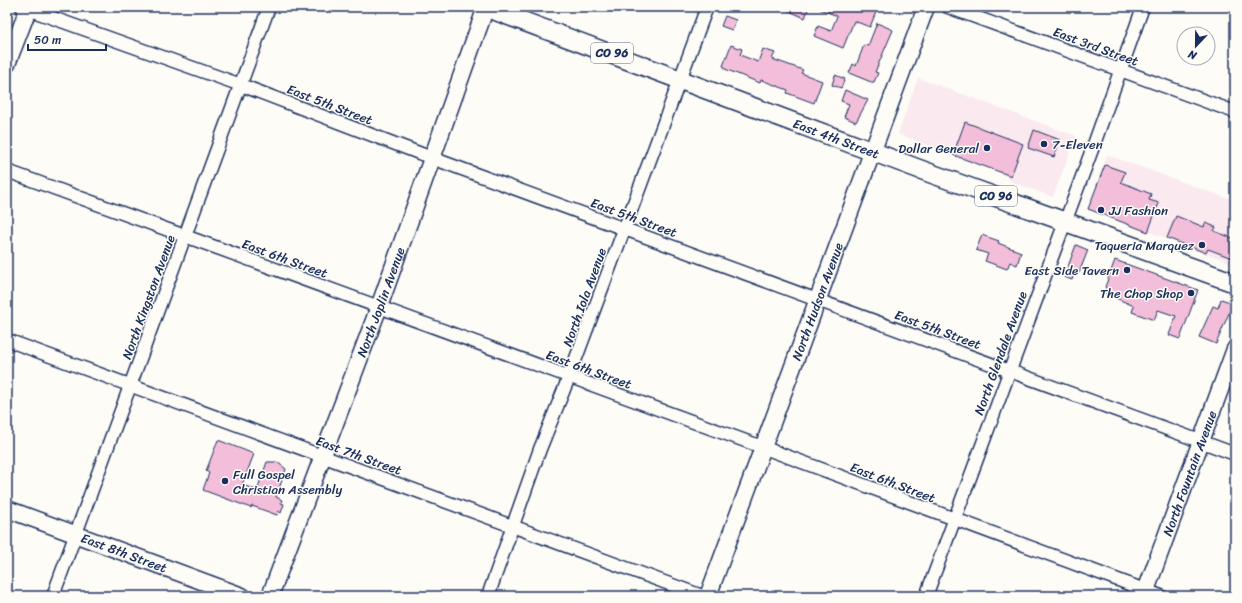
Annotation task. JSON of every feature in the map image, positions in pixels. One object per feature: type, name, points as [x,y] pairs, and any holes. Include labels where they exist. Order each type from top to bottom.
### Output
[{"type":"main road","name":"East 4th Street","points":[[486,7],[680,78],[871,154],[1065,221],[1235,283]]},
{"type":"street","name":"North Kingston Avenue","points":[[53,596],[269,7]]},
{"type":"street","name":"North Joplin Avenue","points":[[270,596],[379,307],[486,7]]},
{"type":"street","name":"North Iola Avenue","points":[[488,596],[540,449],[569,377],[707,7]]},
{"type":"street","name":"North Hudson Avenue","points":[[708,596],[926,7]]},
{"type":"street","name":"East 3rd Street","points":[[948,7],[1121,69],[1235,112]]},
{"type":"street","name":"North Glendale Avenue","points":[[926,596],[1143,7]]},
{"type":"street","name":"East 5th Street","points":[[26,8],[241,85],[432,158],[1235,454]]},
{"type":"street","points":[[7,64],[26,8]]},
{"type":"street","name":"East 6th Street","points":[[7,171],[762,447],[1145,593],[1161,596]]},
{"type":"street","name":"East 7th Street","points":[[7,340],[702,596]]},
{"type":"street","name":"North Fountain Avenue","points":[[1145,593],[1235,349]]},
{"type":"street","name":"East 8th Street","points":[[7,509],[242,596]]},
{"type":"shaded area","points":[[918,78],[1076,136],[1053,197],[1012,182],[1004,174],[898,134]]},
{"type":"shaded area","points":[[1107,155],[1235,201],[1235,264],[1088,209]]},
{"type":"building","points":[[780,7],[809,7],[805,18]]},
{"type":"building","points":[[815,7],[878,7],[870,27],[854,21],[843,48],[814,36],[818,26],[831,31],[837,16]]},
{"type":"building","points":[[725,16],[736,20],[732,30],[721,26]]},
{"type":"building","points":[[877,23],[893,30],[875,72],[878,73],[874,82],[871,82],[849,73],[853,64],[856,66],[864,45],[868,46]]},
{"type":"building","points":[[731,45],[742,49],[740,55],[758,62],[763,49],[775,53],[772,59],[803,70],[801,73],[822,81],[814,103],[787,93],[788,90],[761,80],[760,83],[725,69],[723,66]]},
{"type":"building","points":[[835,75],[845,79],[841,88],[832,85]]},
{"type":"building","points":[[845,90],[868,100],[856,122],[844,117],[849,104],[841,101]]},
{"type":"building","points":[[965,122],[1023,144],[1011,176],[953,155]]},
{"type":"building","name":"7-Eleven","points":[[1034,130],[1060,140],[1054,157],[1028,148]]},
{"type":"building","points":[[1105,165],[1125,172],[1121,182],[1151,194],[1149,200],[1159,203],[1148,232],[1088,209]]},
{"type":"building","points":[[1176,216],[1204,227],[1205,223],[1216,227],[1214,231],[1235,239],[1235,251],[1232,258],[1208,249],[1206,253],[1167,238]]},
{"type":"building","points":[[982,235],[999,241],[998,243],[1021,252],[1017,265],[1010,262],[1007,269],[985,261],[988,254],[976,250]]},
{"type":"building","points":[[1076,245],[1088,250],[1079,273],[1075,271],[1072,280],[1064,277]]},
{"type":"building","points":[[1115,260],[1198,290],[1180,339],[1169,335],[1176,316],[1158,310],[1154,320],[1132,312],[1134,306],[1104,293]]},
{"type":"building","points":[[1221,299],[1230,302],[1232,306],[1216,344],[1199,337],[1213,306],[1218,308]]},
{"type":"building","name":"Full Gospel Christian Assembly","points":[[218,440],[254,454],[242,485],[257,490],[267,462],[277,462],[286,469],[276,497],[282,500],[281,503],[284,504],[281,513],[278,511],[277,515],[252,506],[251,508],[203,490],[209,473],[206,471]]},
{"type":"place","name":"7-Eleven","points":[[1044,144]]},
{"type":"place","name":"Dollar General","points":[[987,148]]},
{"type":"place","name":"JJ Fashion","points":[[1101,210]]},
{"type":"place","name":"Taqueria Marquez","points":[[1202,245]]},
{"type":"place","name":"East Side Tavern","points":[[1127,270]]},
{"type":"place","name":"The Chop Shop","points":[[1191,293]]},
{"type":"place","name":"Full Gospel Christian Assembly","points":[[225,481]]}]
